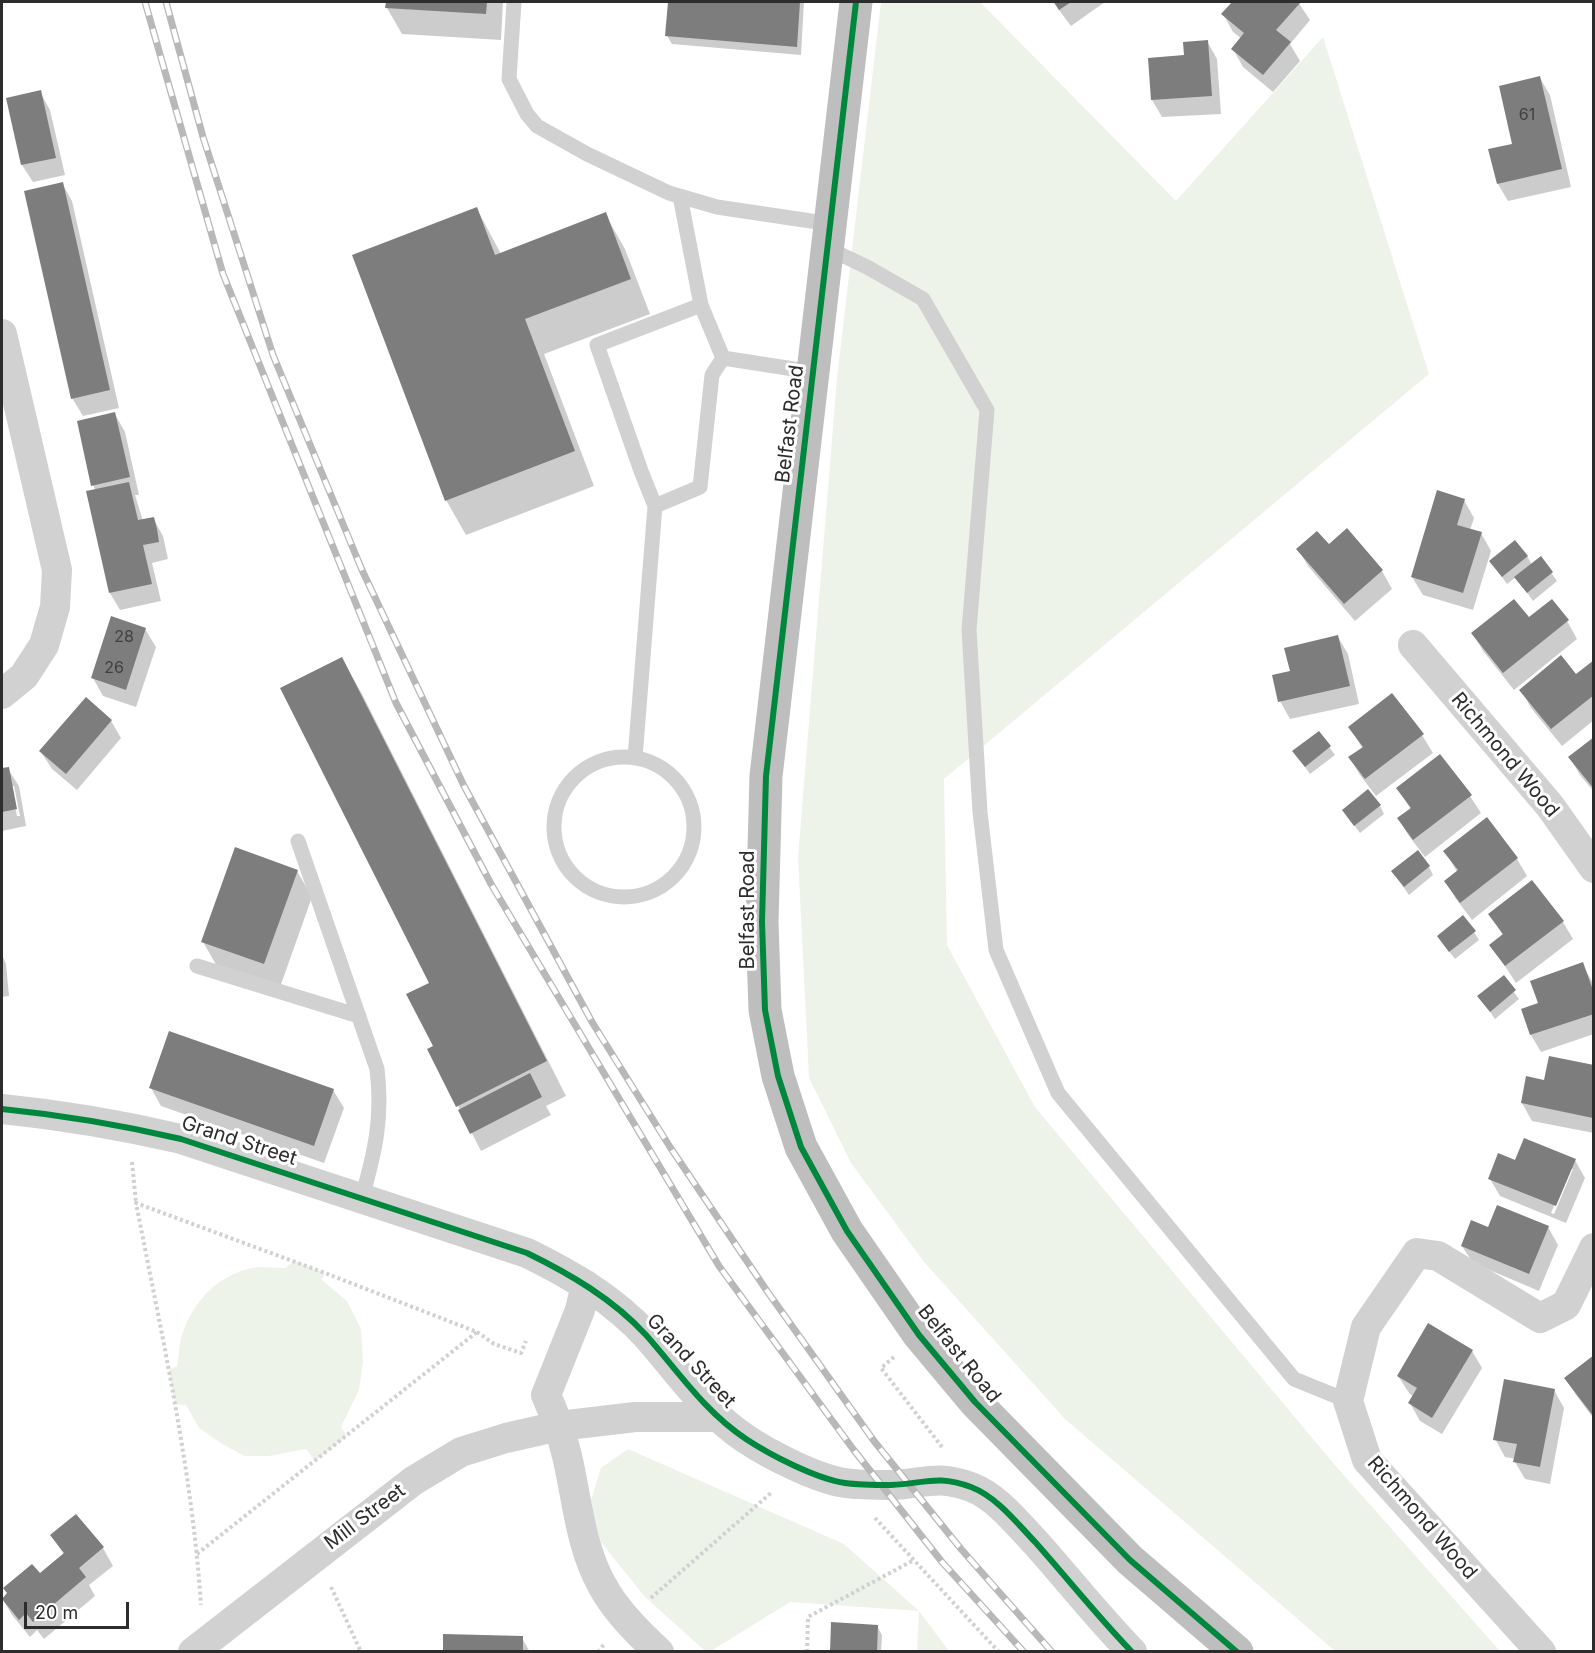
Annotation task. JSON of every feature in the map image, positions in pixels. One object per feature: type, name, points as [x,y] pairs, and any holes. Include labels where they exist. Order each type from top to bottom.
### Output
[{"type":"highway","name":"Belfast Road","points":[[856,2],[766,776],[762,922],[765,1010],[778,1076],[801,1147],[847,1231],[919,1335],[975,1402],[1130,1560],[1237,1652]]},
{"type":"street","points":[[2,334],[57,570],[55,607],[44,645],[24,676],[2,694]]},
{"type":"street","name":"Richmond Wood","points":[[1413,645],[1550,806],[1593,868]]},
{"type":"street","name":"Grand Street","points":[[2,1109],[48,1113],[128,1126],[170,1136],[527,1253],[557,1267],[613,1304],[645,1334],[680,1377],[718,1416],[745,1438],[800,1468],[844,1483],[893,1485],[948,1479],[974,1488],[992,1498],[1014,1519],[1132,1652]]},
{"type":"street","points":[[1348,1401],[1366,1328],[1417,1254],[1438,1256],[1540,1318],[1566,1305],[1593,1248]]},
{"type":"street","points":[[586,1285],[580,1310],[546,1395],[559,1426],[586,1545],[602,1585],[627,1619],[659,1652]]},
{"type":"street","name":"Richmond Wood","points":[[1348,1401],[1367,1460],[1541,1652]]},
{"type":"street","name":"Mill Street","points":[[205,1647],[316,1555],[413,1481],[461,1452],[506,1438],[559,1426],[635,1417],[718,1416]]},
{"type":"lane","points":[[514,2],[509,80],[527,114],[537,126],[587,154],[669,193],[829,236],[867,267],[923,299],[987,410],[969,630],[980,812],[996,950],[1058,1093],[1294,1379],[1348,1401]]},
{"type":"lane","points":[[680,196],[701,305],[723,358]]},
{"type":"lane","points":[[635,758],[655,506],[597,345],[701,305]]},
{"type":"lane","points":[[723,358],[813,372]]},
{"type":"lane","points":[[655,506],[700,487],[712,375],[723,358]]},
{"type":"lane","points":[[612,758],[635,758],[657,765],[675,778],[688,796],[694,818],[693,841],[685,862],[671,880],[652,892],[630,897],[607,895],[585,886],[568,870],[557,848],[554,825],[559,802],[571,781],[589,767],[612,758]]},
{"type":"lane","points":[[298,841],[377,1069],[381,1097],[379,1128],[362,1198]]},
{"type":"lane","points":[[197,966],[359,1016]]},
{"type":"path","points":[[205,1647],[198,1554],[169,1370],[135,1203],[477,1332],[494,1344],[521,1353],[526,1341]]},
{"type":"path","points":[[198,1554],[477,1332]]},
{"type":"path","points":[[919,1335],[881,1368],[974,1488]]},
{"type":"path","points":[[598,1652],[627,1619],[800,1468]]},
{"type":"path","points":[[844,1483],[999,1652]]},
{"type":"path","points":[[316,1555],[361,1652]]},
{"type":"path","points":[[807,1652],[808,1617],[914,1560]]},
{"type":"shaded area","points":[[881,2],[980,2],[1176,201],[1323,37],[1429,374],[944,779],[947,945],[1035,1107],[1334,1464],[1500,1651],[1335,1651],[1065,1419],[924,1262],[851,1163],[809,1078],[798,857],[837,378]]},
{"type":"shaded area","points":[[294,1261],[325,1273],[322,1280],[347,1301],[361,1329],[363,1361],[359,1390],[341,1427],[347,1436],[315,1461],[306,1449],[269,1456],[245,1456],[222,1444],[199,1428],[186,1405],[175,1404],[169,1370],[177,1366],[181,1338],[186,1324],[210,1289],[221,1281],[247,1269],[285,1268]]},
{"type":"shaded area","points":[[628,1449],[844,1544],[919,1611],[790,1602],[711,1651],[705,1651],[644,1596],[601,1542],[589,1506],[601,1468]]},
{"type":"shaded area","points":[[919,1611],[949,1651],[917,1651]]},
{"type":"building","points":[[386,2],[487,2],[486,14],[385,8]]},
{"type":"building","points":[[668,2],[800,2],[797,47],[665,36]]},
{"type":"building","points":[[1054,2],[1071,2],[1059,10]]},
{"type":"building","points":[[1232,2],[1301,2],[1276,30],[1291,42],[1263,75],[1231,49],[1244,33],[1221,14]]},
{"type":"building","points":[[1208,40],[1212,96],[1151,100],[1148,58],[1184,55],[1183,42]]},
{"type":"building","points":[[1540,76],[1562,169],[1497,184],[1488,149],[1512,144],[1499,86]]},
{"type":"building","points":[[41,90],[56,158],[21,165],[6,98]]},
{"type":"building","points":[[63,182],[110,390],[71,399],[24,191]]},
{"type":"building","points":[[477,207],[495,255],[606,212],[631,279],[525,319],[575,451],[445,501],[352,255]]},
{"type":"building","points":[[115,412],[130,477],[91,486],[77,421]]},
{"type":"building","points":[[129,482],[138,520],[154,517],[157,529],[159,542],[143,545],[152,584],[109,593],[86,491]]},
{"type":"building","points":[[1437,490],[1465,499],[1457,525],[1482,532],[1463,593],[1411,577]]},
{"type":"building","points":[[1347,528],[1383,570],[1344,604],[1296,549],[1317,531],[1329,544]]},
{"type":"building","points":[[1515,540],[1528,556],[1502,577],[1489,561]]},
{"type":"building","points":[[1541,556],[1553,572],[1527,593],[1514,577]]},
{"type":"building","points":[[1514,599],[1529,617],[1552,599],[1569,620],[1503,673],[1471,633]]},
{"type":"building","points":[[111,616],[146,628],[126,690],[91,678]]},
{"type":"building","points":[[1338,635],[1350,686],[1278,702],[1272,675],[1290,671],[1284,648]]},
{"type":"building","points":[[1561,655],[1576,674],[1594,660],[1594,695],[1551,729],[1519,690]]},
{"type":"building","points":[[342,657],[547,1061],[456,1107],[427,1049],[433,1046],[406,994],[429,983],[280,688]]},
{"type":"building","points":[[1392,693],[1424,734],[1365,779],[1348,757],[1363,747],[1348,727]]},
{"type":"building","points":[[86,697],[112,720],[66,774],[39,751]]},
{"type":"building","points":[[1319,731],[1331,746],[1305,767],[1292,751]]},
{"type":"building","points":[[1594,737],[1594,789],[1568,757]]},
{"type":"building","points":[[1440,754],[1472,795],[1413,840],[1397,818],[1411,808],[1396,788]]},
{"type":"building","points":[[9,767],[17,809],[2,812],[2,768]]},
{"type":"building","points":[[1368,789],[1381,805],[1354,826],[1342,810]]},
{"type":"building","points":[[1487,817],[1518,858],[1460,903],[1444,881],[1458,870],[1443,851]]},
{"type":"building","points":[[235,847],[298,870],[264,964],[201,942]]},
{"type":"building","points":[[1418,850],[1430,866],[1404,887],[1391,871]]},
{"type":"building","points":[[1532,880],[1564,921],[1505,966],[1489,945],[1503,934],[1488,914]]},
{"type":"building","points":[[1463,915],[1476,931],[1449,952],[1437,936]]},
{"type":"building","points":[[1583,962],[1594,993],[1594,1014],[1530,1035],[1521,1009],[1538,1003],[1530,981]]},
{"type":"building","points":[[1504,975],[1516,990],[1490,1012],[1477,996]]},
{"type":"building","points":[[169,1031],[334,1089],[314,1146],[149,1088]]},
{"type":"building","points":[[1549,1056],[1594,1065],[1593,1118],[1521,1103],[1526,1076],[1544,1080]]},
{"type":"building","points":[[530,1073],[542,1097],[470,1134],[458,1110]]},
{"type":"building","points":[[1524,1138],[1576,1159],[1556,1206],[1488,1179],[1498,1153],[1515,1160]]},
{"type":"building","points":[[1497,1205],[1549,1226],[1529,1274],[1461,1246],[1471,1220],[1488,1227]]},
{"type":"building","points":[[1428,1323],[1473,1350],[1432,1418],[1408,1403],[1417,1388],[1397,1376]]},
{"type":"building","points":[[1594,1355],[1594,1417],[1564,1378]]},
{"type":"building","points":[[1504,1379],[1555,1389],[1540,1467],[1513,1462],[1517,1444],[1493,1440]]},
{"type":"building","points":[[76,1514],[104,1547],[79,1568],[86,1577],[33,1622],[26,1613],[19,1620],[2,1599],[7,1593],[3,1588],[32,1564],[40,1573],[64,1553],[50,1535]]},
{"type":"building","points":[[831,1622],[878,1625],[877,1652],[830,1652]]},
{"type":"building","points":[[443,1634],[523,1636],[523,1652],[443,1652]]},
{"type":"railway","points":[[145,2],[223,274],[396,703],[491,884],[719,1266],[853,1449],[942,1562],[1024,1652]]},
{"type":"railway","points":[[166,2],[203,137],[273,355],[362,570],[464,786],[592,1022],[670,1147],[767,1291],[874,1441],[961,1549],[1052,1652]]},
{"type":"cycle path","points":[[856,2],[766,776],[762,922],[765,1010],[778,1076],[801,1147],[847,1231],[919,1335],[975,1402],[1130,1560],[1237,1652]]},
{"type":"cycle path","points":[[2,1109],[92,1121],[181,1139],[527,1253],[575,1279],[620,1310],[646,1335],[705,1404],[731,1428],[780,1459],[821,1477],[845,1483],[891,1485],[939,1480],[959,1483],[980,1491],[1006,1511],[1132,1652]]}]
